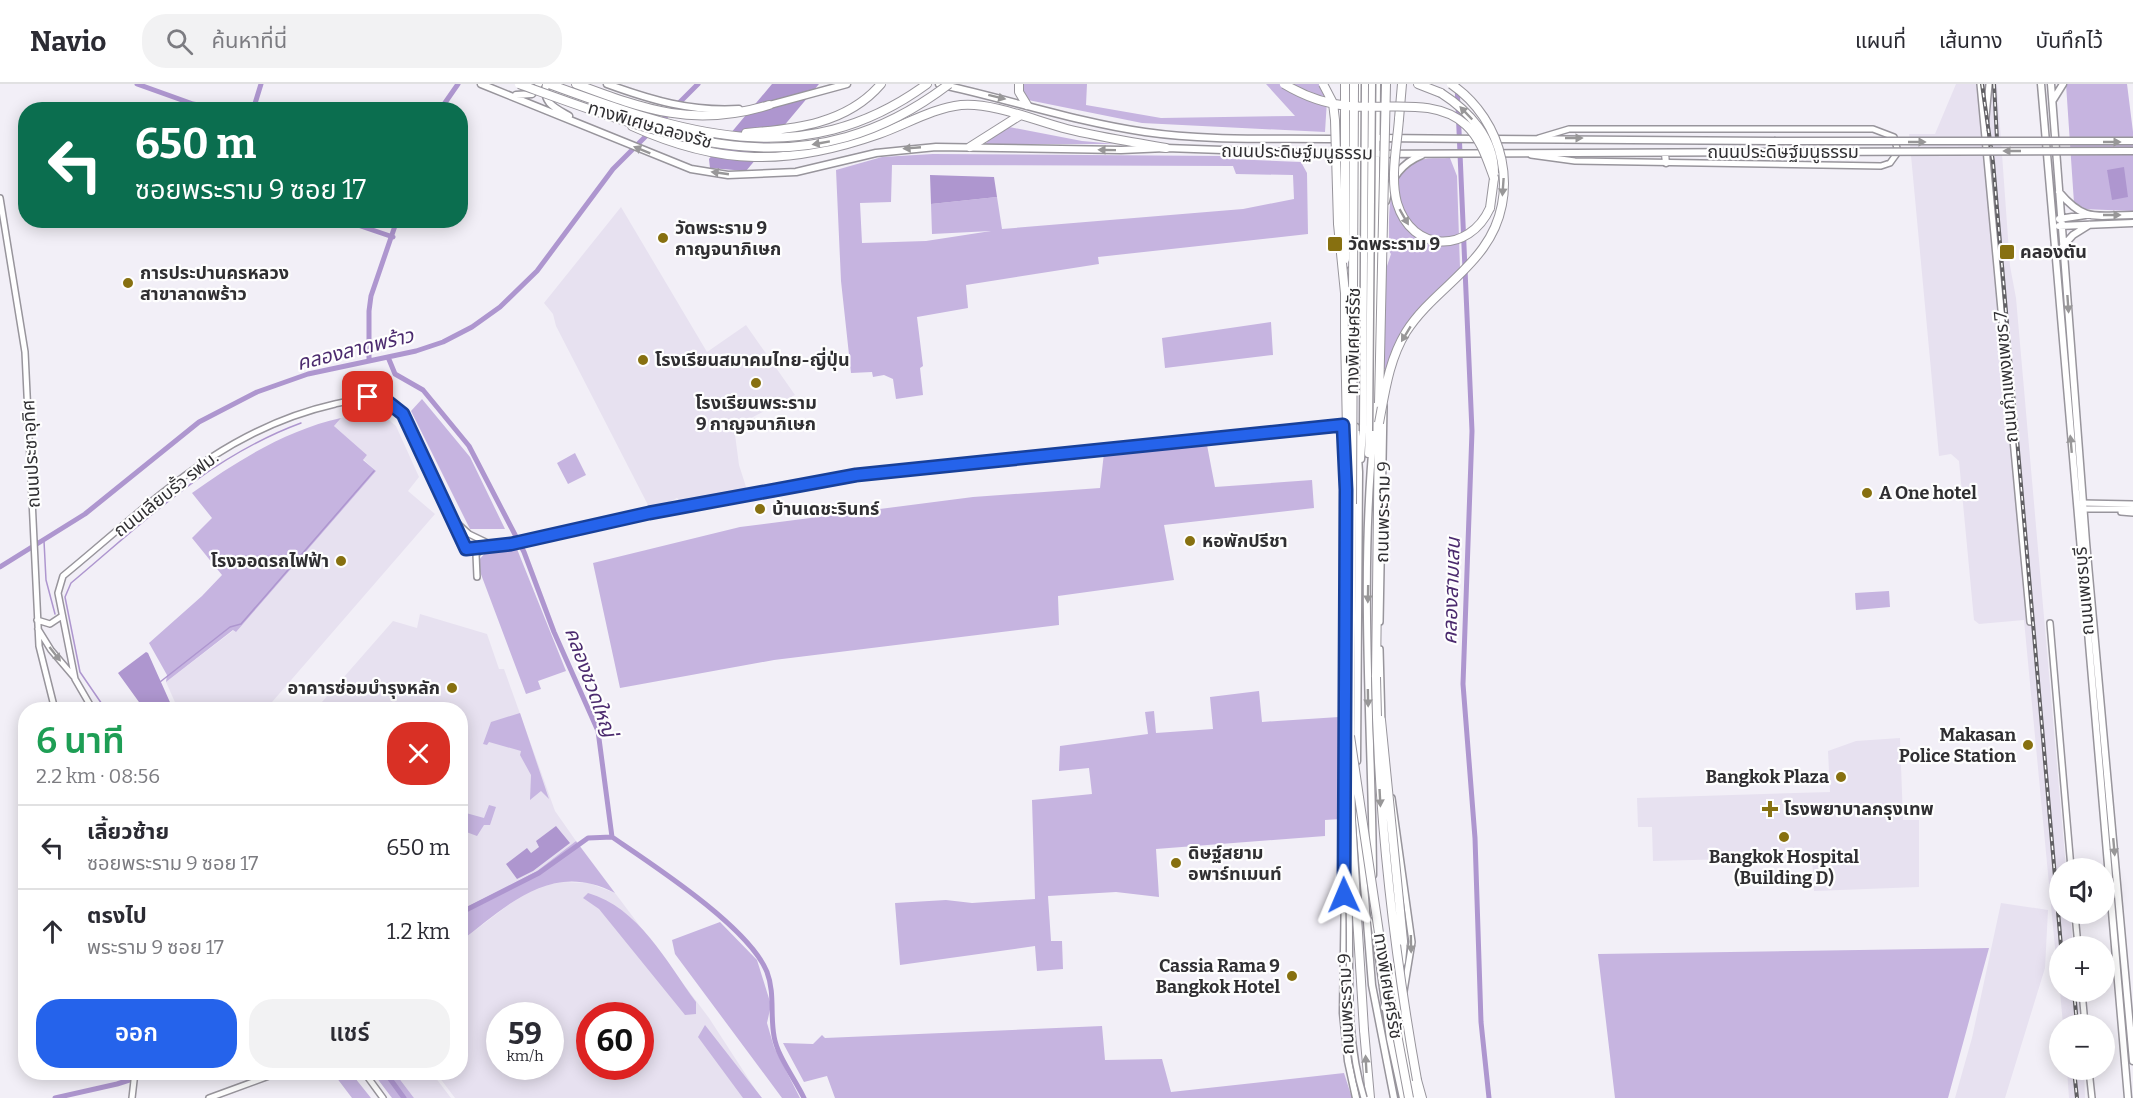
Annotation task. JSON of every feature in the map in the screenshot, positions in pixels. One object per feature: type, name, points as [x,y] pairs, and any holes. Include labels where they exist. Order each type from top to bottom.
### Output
[{"type":"highway","name":"ทางพิเศษฉลองรัช","points":[[519,84],[622,121],[681,138],[722,145],[788,148],[840,139],[877,127],[905,113],[949,84]]},
{"type":"highway","name":"ทางพิเศษฉลองรัช","points":[[547,84],[666,125],[717,135],[784,137],[830,130],[882,111],[927,84]]},
{"type":"highway","points":[[576,84],[637,105],[679,114],[724,116],[769,105]]},
{"type":"highway","points":[[717,135],[782,130],[823,122],[855,106],[882,84]]},
{"type":"highway","points":[[1019,84],[1019,92],[1026,105]]},
{"type":"highway","points":[[1284,84],[1318,100],[1349,106],[1443,111],[1466,125],[1475,137],[1494,178]]},
{"type":"highway","points":[[1323,84],[1333,103],[1335,120],[1338,224],[1345,293]]},
{"type":"highway","points":[[1345,84],[1346,447],[1352,504]]},
{"type":"highway","name":"ทางพิเศษศรีรัช","points":[[1354,84],[1350,736],[1383,960],[1408,1098]]},
{"type":"highway","name":"ทางพิเศษศรีรัช","points":[[1385,84],[1376,677],[1378,767],[1399,975],[1422,1098]]},
{"type":"highway","points":[[1402,84],[1394,185],[1398,206],[1411,228],[1431,240],[1444,242],[1465,237],[1485,219],[1493,195],[1494,161],[1489,144],[1477,125],[1450,99],[1418,84]]},
{"type":"highway","points":[[1379,423],[1389,370],[1399,345],[1428,303],[1483,248],[1491,236],[1502,202],[1504,180],[1497,141],[1483,115],[1451,84]]},
{"type":"highway","points":[[622,121],[686,148],[730,156],[770,158],[826,152],[935,112],[963,105],[1019,116],[1099,137],[1166,148]]},
{"type":"highway","points":[[970,147],[1019,116]]},
{"type":"highway","points":[[1376,677],[1403,941],[1401,962],[1385,1007]]},
{"type":"highway","points":[[1350,736],[1351,819],[1370,1098]]},
{"type":"highway","points":[[1394,981],[1399,1018]]},
{"type":"main road","name":"ถนนประดิษฐ์มนูธรรม","points":[[481,84],[691,169],[749,175],[796,172],[905,149],[970,147],[1120,150],[1166,148],[1333,154],[2133,151]]},
{"type":"main road","points":[[495,90],[527,96],[534,92],[539,84]]},
{"type":"main road","points":[[547,84],[544,93],[550,104],[588,127]]},
{"type":"main road","points":[[607,84],[653,101],[690,109],[724,110],[769,105],[847,84]]},
{"type":"main road","name":"ถนนประดิษฐ์มนูธรรม","points":[[939,84],[1102,125],[1148,132],[1198,135],[1327,139],[2133,141]]},
{"type":"main road","name":"ถนนพระราม 9","points":[[1359,84],[1354,226],[1358,238],[1357,753],[1372,986],[1394,1098]]},
{"type":"main road","name":"ถนนพระราม 9","points":[[1365,84],[1366,431],[1370,473]]},
{"type":"main road","name":"ถนนพระราม 9","points":[[1359,472],[1366,431],[1372,84]]},
{"type":"main road","name":"ถนนพระราม 9","points":[[1377,84],[1374,432],[1370,473],[1367,640],[1373,885],[1374,917],[1385,1007],[1403,1098]]},
{"type":"main road","points":[[1385,84],[1386,127],[1392,138]]},
{"type":"main road","name":"ถนนเพชรบุรี","points":[[2041,84],[2076,506],[2090,621],[2133,1061]]},
{"type":"main road","name":"ถนนเพชรบุรี","points":[[2051,84],[2084,506],[2108,858]]},
{"type":"main road","points":[[2053,100],[2063,84]]},
{"type":"main road","points":[[1327,139],[1348,121],[1359,104]]},
{"type":"main road","points":[[1664,131],[1664,139]]},
{"type":"main road","points":[[1198,135],[1201,145],[1198,149]]},
{"type":"main road","points":[[1376,269],[1382,260],[1390,184],[1402,166],[1426,153]]},
{"type":"main road","points":[[1665,153],[1666,163]]},
{"type":"main road","points":[[2060,192],[2072,207],[2085,215]]},
{"type":"main road","points":[[2053,224],[2085,215],[2133,215]]},
{"type":"main road","points":[[1354,226],[1367,222],[1376,228]]},
{"type":"main road","points":[[2062,222],[2089,225],[2133,223]]},
{"type":"main road","points":[[2063,246],[2072,236],[2089,225]]},
{"type":"main road","points":[[1345,801],[1357,753]]},
{"type":"main road","name":"ถนนพระราม 9","points":[[1346,824],[1343,1027],[1356,1098]]},
{"type":"main road","points":[[1364,888],[1368,881],[1373,885]]},
{"type":"main road","points":[[2115,904],[2119,904]]},
{"type":"main road","name":"ถนนเพชรบุรี","points":[[2113,924],[2128,1098]]},
{"type":"main road","points":[[1345,925],[1368,930]]},
{"type":"street","name":"ถนนกำแพงเพชร 7","points":[[1980,84],[2030,622]]},
{"type":"street","name":"ถนนกำแพงเพชร 7","points":[[1984,132],[1988,115],[1989,84]]},
{"type":"street","points":[[1516,153],[1575,161],[1881,166],[1896,158],[1898,152],[1894,137],[1873,129],[1664,131],[1569,129],[1539,138]]},
{"type":"street","points":[[1333,154],[1346,162],[1350,172],[1354,226]]},
{"type":"street","name":"ถนนประชาอุทิศ","points":[[0,198],[25,352],[34,508],[34,586],[39,646],[54,702]]},
{"type":"street","name":"ถนนพระราม 9","points":[[1346,824],[1346,490],[1343,425],[1343,309],[1354,226]]},
{"type":"street","name":"ถนนพระราม 9","points":[[1373,364],[1385,410],[1380,641],[1385,770],[1394,809],[1412,942],[1399,1018]]},
{"type":"street","name":"ถนนเลียบรั้ว รฟม.","points":[[88,702],[75,679],[62,616],[58,593],[63,576],[157,497],[227,446],[276,421],[311,410],[368,397],[384,399],[399,409],[407,421],[466,549],[494,545]]},
{"type":"street","points":[[477,577],[477,551],[494,545],[511,544],[764,490],[856,475],[1356,424]]},
{"type":"street","points":[[2076,506],[2114,506],[2133,502]]},
{"type":"street","points":[[2114,506],[2133,511]]},
{"type":"street","points":[[452,516],[469,534],[494,545]]},
{"type":"street","points":[[37,620],[50,624],[62,616]]},
{"type":"street","points":[[2050,623],[2070,858]]},
{"type":"street","points":[[38,628],[51,650],[75,679]]},
{"type":"street","points":[[1346,824],[1353,1046],[1364,1098]]},
{"type":"street","points":[[1399,1018],[1416,1098]]},
{"type":"street","points":[[132,1098],[134,1080]]},
{"type":"street","points":[[209,1098],[258,1080]]},
{"type":"street","points":[[370,1080],[383,1098]]},
{"type":"street","points":[[2090,1080],[2092,1098]]},
{"type":"shaded area","points":[[772,84],[819,84],[746,171],[710,168],[709,159]]},
{"type":"shaded area","points":[[1022,84],[1087,84],[1086,105],[1161,118],[1295,116],[1266,84],[1328,84],[1325,132],[1142,123],[1028,100],[1021,89]]},
{"type":"shaded area","points":[[1956,84],[1997,84],[2010,266],[2016,298],[2065,858],[2049,858],[2049,884],[2024,620],[1979,624],[1974,620],[1959,461],[1951,454],[1939,456],[1909,134],[1935,134]]},
{"type":"shaded area","points":[[2066,84],[2127,84],[2133,132],[2133,211],[2082,209],[2074,203]]},
{"type":"shaded area","points":[[1004,126],[1082,141],[1116,144],[985,144]]},
{"type":"shaded area","points":[[933,154],[1224,156],[1230,159],[1301,162],[1307,173],[1308,234],[1098,257],[1099,264],[966,285],[968,308],[917,317],[923,366],[920,368],[923,395],[896,399],[893,379],[884,375],[873,377],[872,372],[851,373],[841,281],[836,170],[882,157]],"holes":[[[892,165],[1233,166],[1236,174],[1293,175],[1294,199],[1243,209],[1002,229],[997,197],[931,204],[932,234],[991,231],[926,241],[862,243],[860,203],[891,202]]]},
{"type":"shaded area","points":[[1450,158],[1457,176],[1460,268],[1425,304],[1387,369],[1383,369],[1384,275],[1391,254],[1389,251],[1389,213],[1393,188],[1398,177],[1406,168],[1417,161]]},
{"type":"shaded area","points":[[2124,167],[2128,197],[2112,200],[2107,170]]},
{"type":"shaded area","points":[[930,175],[994,177],[997,197],[931,204]]},
{"type":"shaded area","name":"โรงเรียนสมาคมไทย-ญี่ปุ่น","points":[[621,207],[707,352],[746,325],[795,395],[734,427],[739,465],[747,490],[681,503],[677,498],[656,509],[649,507],[556,326],[553,314],[544,303]]},
{"type":"shaded area","points":[[1271,322],[1273,355],[1165,368],[1162,338]]},
{"type":"shaded area","points":[[422,399],[470,457],[505,529],[470,529],[411,411]]},
{"type":"shaded area","points":[[368,412],[383,415],[396,426],[419,477],[408,491],[435,514],[272,702],[175,702],[166,682],[234,630],[235,632],[375,470],[363,459],[367,455],[334,426],[341,418]]},
{"type":"shaded area","points":[[341,418],[334,426],[367,455],[363,460],[376,471],[236,632],[233,630],[166,682],[167,675],[149,643],[222,575],[192,538],[212,518],[192,493],[263,448],[301,430]]},
{"type":"shaded area","points":[[1207,445],[1215,487],[1312,480],[1314,508],[1164,525],[1174,580],[1058,596],[1059,625],[774,660],[620,688],[593,563],[740,527],[973,497],[1100,488],[1104,453]]},
{"type":"shaded area","points":[[575,453],[586,475],[568,484],[557,463]]},
{"type":"shaded area","points":[[517,549],[566,671],[538,681],[541,689],[526,694],[479,569],[479,560],[485,553]]},
{"type":"shaded area","points":[[1889,591],[1890,607],[1856,610],[1855,593]]},
{"type":"shaded area","points":[[420,614],[487,634],[499,669],[504,669],[555,811],[576,841],[537,871],[468,906],[468,702],[322,702],[393,621],[417,628]]},
{"type":"shaded area","points":[[146,652],[148,653],[170,702],[139,702],[118,673]]},
{"type":"shaded area","points":[[1259,691],[1262,722],[1339,717],[1341,819],[1325,820],[1325,836],[1156,849],[1159,897],[1116,892],[1048,896],[1051,941],[1062,941],[1063,969],[1037,971],[1035,946],[900,965],[895,903],[946,900],[972,903],[1035,899],[1032,800],[1092,794],[1089,768],[1059,771],[1060,746],[1148,734],[1145,712],[1154,711],[1156,733],[1213,729],[1210,697]]},
{"type":"shaded area","points":[[520,713],[549,799],[541,791],[530,800],[531,775],[520,755],[521,751],[489,742],[487,745],[483,744],[491,722]]},
{"type":"shaded area","name":"โรงพยาบาลกรุงเทพ","points":[[1900,738],[1903,820],[1919,820],[1919,887],[1814,891],[1812,857],[1653,861],[1652,827],[1638,827],[1637,798],[1830,792],[1828,751],[1856,741]]},
{"type":"shaded area","points":[[489,805],[496,807],[490,825],[484,825],[477,836],[468,833],[468,814],[484,818]]},
{"type":"shaded area","points":[[556,826],[570,843],[533,871],[517,879],[506,864],[527,848],[531,853],[539,847],[536,841]]},
{"type":"shaded area","points":[[576,841],[615,893],[592,884],[571,882],[551,884],[514,901],[468,936],[468,906],[537,871]]},
{"type":"shaded area","points":[[589,883],[615,893],[709,1018],[761,1098],[455,1098],[441,1080],[468,1080],[468,936],[523,894],[547,884]]},
{"type":"shaded area","points":[[588,893],[606,900],[637,923],[662,953],[696,1002],[696,1014],[685,1015],[599,909],[583,898]]},
{"type":"shaded area","points":[[2001,903],[2048,910],[2045,968],[2005,1098],[1955,1098],[1972,1038]]},
{"type":"shaded area","points":[[720,922],[757,960],[771,1005],[767,1023],[774,1047],[800,1098],[782,1098],[675,954],[672,940]]},
{"type":"shaded area","points":[[2053,924],[2071,924],[2072,936],[2054,936]]},
{"type":"shaded area","points":[[1989,948],[1948,1098],[1615,1098],[1598,954]]},
{"type":"shaded area","points":[[2061,1002],[2078,1002],[2079,1014],[2062,1014]]},
{"type":"shaded area","points":[[705,1025],[762,1098],[743,1098],[698,1037]]},
{"type":"shaded area","points":[[1102,1026],[1105,1060],[1162,1059],[1171,1092],[1344,1073],[1352,1098],[835,1098],[827,1076],[804,1082],[783,1043],[813,1044],[822,1035],[825,1038]]},
{"type":"shaded area","points":[[338,1080],[357,1080],[371,1098],[352,1098]]},
{"type":"shaded area","points":[[378,1080],[400,1080],[414,1098],[392,1098]]},
{"type":"shaded area","points":[[400,1080],[437,1080],[451,1098],[414,1098]]},
{"type":"shaded area","points":[[2068,1080],[2084,1080],[2085,1098],[2069,1098]]},
{"type":"waterway","points":[[137,84],[187,102]]},
{"type":"waterway","points":[[255,102],[261,84]]},
{"type":"waterway","points":[[446,102],[458,84]]},
{"type":"waterway","name":"คลองลาดพร้าว","points":[[0,567],[85,514],[199,422],[257,392],[308,374],[416,351],[443,342],[472,327],[500,307],[537,271],[613,169],[698,84]]},
{"type":"waterway","name":"คลองสามเสน","points":[[1457,84],[1472,431],[1463,684],[1475,838],[1481,1022],[1489,1098]]},
{"type":"waterway","points":[[367,228],[393,237]]},
{"type":"waterway","points":[[369,360],[371,296],[394,228]]},
{"type":"waterway","name":"คลองชวดใหญ่","points":[[388,357],[395,374],[423,390],[469,446],[524,552],[554,632],[598,731],[612,837],[698,898],[721,917],[757,954],[769,980],[776,1044],[804,1098]]},
{"type":"waterway","points":[[101,702],[80,672],[65,597],[71,583],[152,514],[207,472],[268,437],[301,423]]},
{"type":"waterway","points":[[160,682],[230,627],[241,624],[374,471]]},
{"type":"waterway","points":[[44,541],[46,580],[55,614]]},
{"type":"waterway","points":[[468,909],[539,873],[588,838],[612,837]]},
{"type":"waterway","points":[[55,1098],[129,1080]]},
{"type":"waterway","points":[[391,1080],[404,1098]]},
{"type":"railway","points":[[1982,84],[1993,162],[2060,936]]},
{"type":"railway","points":[[1994,84],[1997,139]]},
{"type":"railway","points":[[2075,1002],[2076,1014]]},
{"type":"railway","points":[[2075,1080],[2077,1098]]},
{"type":"place","name":"วัดพระราม 9 กาญจนาภิเษก","points":[[663,238]]},
{"type":"place","name":"วัดพระราม 9","points":[[1335,244]]},
{"type":"place","name":"คลองตัน","points":[[2007,252]]},
{"type":"place","name":"การประปานครหลวง สาขาลาดพร้าว","points":[[128,283]]},
{"type":"place","name":"โรงเรียนสมาคมไทย-ญี่ปุ่น","points":[[643,360]]},
{"type":"place","name":"โรงเรียนพระราม 9 กาญจนาภิเษก","points":[[756,383]]},
{"type":"place","name":"A One hotel","points":[[1867,493]]},
{"type":"place","name":"บ้านเดชะรินทร์","points":[[760,509]]},
{"type":"place","name":"หอพักปรีชา","points":[[1190,541]]},
{"type":"place","name":"โรงจอดรถไฟฟ้า","points":[[341,561]]},
{"type":"place","name":"อาคารซ่อมบำรุงหลัก","points":[[452,688]]},
{"type":"place","name":"Makasan Police Station","points":[[2028,745]]},
{"type":"place","name":"Bangkok Plaza","points":[[1841,777]]},
{"type":"place","name":"โรงพยาบาลกรุงเทพ","points":[[1770,809]]},
{"type":"place","name":"Bangkok Hospital (Building D)","points":[[1784,837]]},
{"type":"place","name":"ดิษฐ์สยาม อพาร์ทเมนท์","points":[[1176,863]]},
{"type":"place","name":"Cassia Rama 9 Bangkok Hotel","points":[[1292,976]]},
{"type":"route","points":[[368,397],[384,399],[403,414],[466,549],[511,544],[764,490],[856,475],[959,462],[1343,425],[1346,468],[1344,895]]}]
